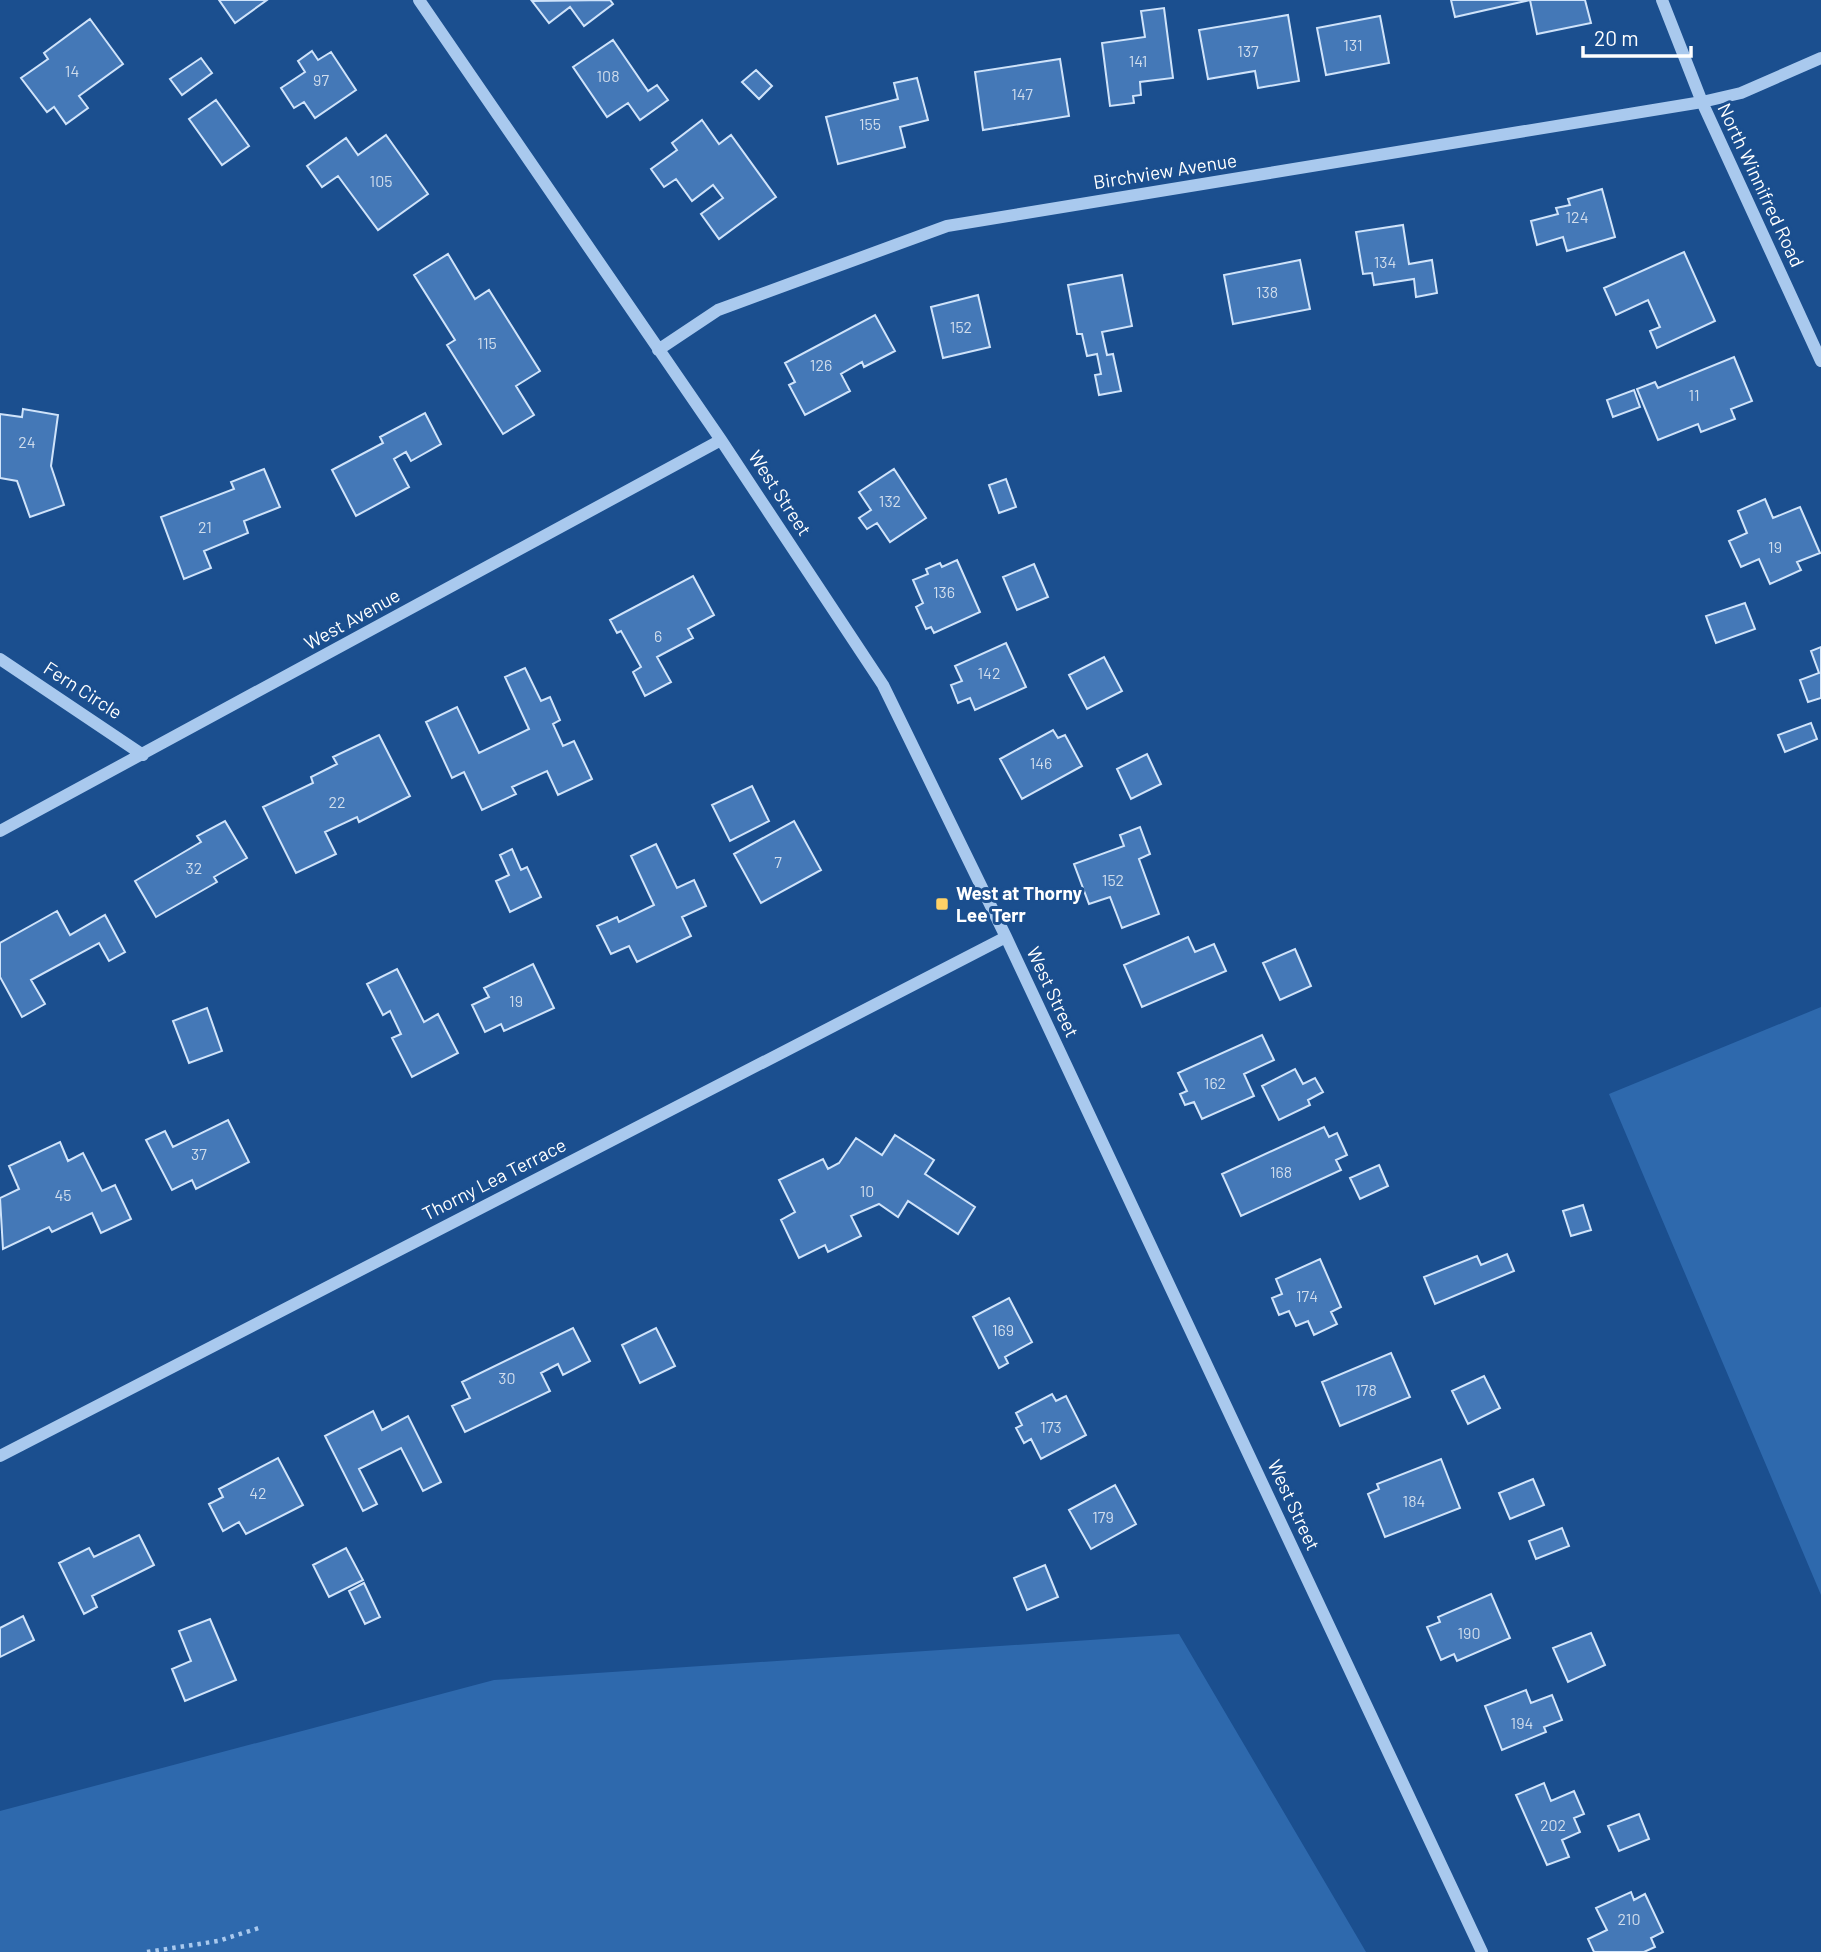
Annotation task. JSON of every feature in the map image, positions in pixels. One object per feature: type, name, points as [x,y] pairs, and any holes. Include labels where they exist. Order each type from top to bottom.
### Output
[{"type":"street","name":"West Street","points":[[419,0],[721,440],[883,685],[1006,937],[1482,1952]]},
{"type":"street","name":"North Winnifred Road","points":[[1661,0],[1702,102],[1821,361]]},
{"type":"street","name":"Birchview Avenue","points":[[658,350],[718,310],[947,226],[1702,102],[1741,93],[1821,58]]},
{"type":"street","name":"West Avenue","points":[[0,831],[721,440]]},
{"type":"street","name":"Fern Circle","points":[[0,659],[143,755]]},
{"type":"street","name":"Thorny Lea Terrace","points":[[0,1456],[1006,937]]},
{"type":"path","points":[[147,1952],[218,1941],[262,1927]]},
{"type":"shaded area","points":[[1821,1007],[1821,1595],[1609,1094]]},
{"type":"shaded area","points":[[1179,1634],[1366,1952],[0,1952],[0,1811],[494,1680]]},
{"type":"building","points":[[219,0],[267,0],[235,23]]},
{"type":"building","points":[[610,0],[613,4],[584,26],[570,7],[549,23],[532,1]]},
{"type":"building","points":[[1451,0],[1530,0],[1455,17]]},
{"type":"building","points":[[1530,0],[1585,0],[1591,23],[1537,34]]},
{"type":"building","points":[[1164,8],[1173,78],[1140,82],[1141,95],[1133,96],[1134,103],[1110,106],[1102,43],[1145,37],[1141,11]]},
{"type":"building","points":[[1288,15],[1299,81],[1258,88],[1255,71],[1208,79],[1199,30]]},
{"type":"building","points":[[1380,16],[1389,63],[1326,75],[1317,28]]},
{"type":"building","points":[[90,19],[123,64],[79,96],[88,108],[66,124],[54,107],[47,112],[21,78],[48,59],[44,53]]},
{"type":"building","points":[[613,40],[648,91],[657,85],[668,100],[640,120],[628,103],[607,117],[573,67]]},
{"type":"building","points":[[312,51],[318,60],[331,52],[356,90],[315,118],[304,102],[294,108],[281,88],[305,72],[298,61]]},
{"type":"building","points":[[201,58],[212,73],[182,95],[170,79]]},
{"type":"building","points":[[1060,59],[1069,116],[983,130],[975,72]]},
{"type":"building","points":[[756,70],[772,86],[759,99],[742,82]]},
{"type":"building","points":[[917,78],[928,120],[900,127],[905,147],[838,164],[826,117],[898,99],[894,83]]},
{"type":"building","points":[[216,100],[249,146],[222,165],[189,119]]},
{"type":"building","points":[[702,120],[719,144],[731,135],[776,197],[719,239],[701,214],[723,198],[713,185],[692,201],[676,179],[664,187],[651,169],[677,150],[672,143]]},
{"type":"building","points":[[386,135],[428,194],[378,230],[338,176],[322,187],[307,166],[346,138],[358,155]]},
{"type":"building","points":[[1602,189],[1615,237],[1567,251],[1563,237],[1537,245],[1531,221],[1558,214],[1556,208],[1570,205],[1568,199]]},
{"type":"building","points":[[1403,225],[1409,264],[1432,260],[1437,293],[1416,297],[1414,279],[1374,285],[1372,273],[1363,274],[1356,232]]},
{"type":"building","points":[[1684,252],[1715,321],[1657,348],[1650,331],[1660,327],[1648,300],[1616,315],[1604,288]]},
{"type":"building","points":[[448,254],[475,299],[489,290],[540,371],[516,386],[534,415],[503,434],[447,345],[455,340],[414,275]]},
{"type":"building","points":[[1300,260],[1310,309],[1233,324],[1224,275]]},
{"type":"building","points":[[1122,275],[1132,326],[1102,332],[1107,355],[1113,354],[1121,391],[1099,395],[1095,375],[1101,374],[1097,354],[1087,356],[1082,334],[1077,334],[1068,285]]},
{"type":"building","points":[[978,295],[990,347],[943,358],[931,307]]},
{"type":"building","points":[[875,315],[895,351],[864,367],[862,362],[841,374],[850,391],[805,415],[789,385],[795,382],[785,363]]},
{"type":"building","points":[[1734,357],[1752,401],[1731,409],[1735,419],[1701,432],[1698,424],[1658,440],[1637,389],[1655,382],[1658,388]]},
{"type":"building","points":[[1634,390],[1640,407],[1613,417],[1607,400]]},
{"type":"building","points":[[23,409],[58,415],[51,466],[64,505],[30,517],[17,481],[0,478],[0,414],[22,417]]},
{"type":"building","points":[[425,413],[441,444],[411,461],[406,452],[394,459],[409,487],[356,516],[332,470],[383,443],[380,437]]},
{"type":"building","points":[[264,469],[280,507],[244,521],[248,533],[204,551],[211,568],[184,579],[161,517],[234,489],[231,482]]},
{"type":"building","points":[[894,469],[926,518],[890,542],[877,523],[867,529],[859,518],[871,510],[859,492]]},
{"type":"building","points":[[1006,479],[1016,507],[999,513],[989,485]]},
{"type":"building","points":[[1765,499],[1773,518],[1800,507],[1820,553],[1797,562],[1801,570],[1770,584],[1759,559],[1741,567],[1729,541],[1747,533],[1738,511]]},
{"type":"building","points":[[957,560],[980,612],[934,633],[931,627],[926,629],[916,607],[923,603],[913,580],[928,574],[926,569],[940,563],[942,567]]},
{"type":"building","points":[[1034,564],[1048,597],[1017,610],[1003,577]]},
{"type":"building","points":[[693,576],[714,615],[688,629],[693,638],[657,657],[671,682],[645,696],[633,672],[641,667],[621,631],[617,633],[610,620]]},
{"type":"building","points":[[1745,603],[1755,629],[1716,643],[1706,616]]},
{"type":"building","points":[[1006,643],[1026,687],[975,710],[970,698],[958,703],[951,685],[962,681],[955,666]]},
{"type":"building","points":[[1821,647],[1821,698],[1808,702],[1800,680],[1819,673],[1811,651]]},
{"type":"building","points":[[1104,657],[1122,691],[1087,709],[1069,675]]},
{"type":"building","points":[[525,668],[541,701],[550,697],[560,720],[553,724],[563,746],[574,741],[592,779],[558,795],[547,771],[512,787],[516,794],[482,810],[464,772],[452,778],[426,722],[457,707],[479,753],[529,729],[505,677]]},
{"type":"building","points":[[1811,723],[1817,739],[1785,752],[1778,735]]},
{"type":"building","points":[[1053,730],[1058,738],[1065,735],[1082,766],[1022,799],[1000,759]]},
{"type":"building","points":[[379,735],[410,796],[359,822],[357,817],[325,832],[336,854],[296,873],[263,807],[313,783],[311,777],[337,764],[333,757]]},
{"type":"building","points":[[1147,754],[1161,784],[1131,799],[1117,769]]},
{"type":"building","points":[[752,786],[769,821],[730,841],[712,805]]},
{"type":"building","points":[[225,821],[247,858],[214,877],[217,882],[156,917],[135,881],[201,842],[197,836]]},
{"type":"building","points":[[794,821],[821,870],[761,903],[734,854]]},
{"type":"building","points":[[1140,827],[1150,854],[1139,859],[1159,914],[1122,928],[1110,897],[1089,904],[1074,864],[1124,846],[1120,835]]},
{"type":"building","points":[[656,844],[677,888],[694,880],[706,906],[682,917],[691,936],[637,962],[629,946],[611,954],[597,926],[617,917],[619,922],[654,905],[631,856]]},
{"type":"building","points":[[512,849],[521,870],[527,867],[541,897],[510,912],[496,881],[509,875],[500,855]]},
{"type":"building","points":[[57,911],[70,935],[105,915],[125,952],[109,961],[99,943],[31,980],[45,1004],[22,1017],[0,977],[0,943]]},
{"type":"building","points":[[1188,937],[1195,952],[1214,944],[1226,971],[1142,1007],[1124,965]]},
{"type":"building","points":[[1295,949],[1311,986],[1280,1000],[1263,963]]},
{"type":"building","points":[[533,964],[554,1008],[504,1031],[501,1024],[485,1032],[472,1005],[489,997],[484,988]]},
{"type":"building","points":[[397,969],[424,1022],[438,1014],[458,1053],[412,1077],[392,1038],[401,1034],[390,1011],[383,1015],[367,984]]},
{"type":"building","points":[[207,1008],[222,1051],[189,1063],[173,1021]]},
{"type":"building","points":[[1262,1035],[1274,1060],[1244,1074],[1254,1096],[1202,1119],[1194,1102],[1185,1105],[1180,1094],[1187,1091],[1178,1073]]},
{"type":"building","points":[[1295,1069],[1303,1084],[1315,1078],[1323,1092],[1308,1100],[1310,1105],[1279,1120],[1262,1086]]},
{"type":"building","points":[[228,1120],[249,1162],[196,1189],[192,1180],[172,1190],[146,1140],[165,1131],[173,1147]]},
{"type":"building","points":[[1324,1127],[1329,1137],[1337,1133],[1347,1155],[1336,1160],[1341,1170],[1241,1216],[1222,1174]]},
{"type":"building","points":[[895,1135],[934,1160],[925,1174],[975,1207],[958,1234],[908,1201],[898,1217],[879,1204],[851,1216],[861,1236],[828,1252],[825,1245],[799,1258],[781,1220],[795,1212],[779,1180],[823,1159],[828,1169],[839,1163],[856,1138],[882,1155]]},
{"type":"building","points":[[60,1142],[68,1161],[83,1153],[102,1191],[115,1185],[131,1219],[101,1233],[92,1213],[52,1232],[49,1227],[3,1249],[0,1198],[19,1189],[9,1166]]},
{"type":"building","points":[[1379,1165],[1388,1186],[1360,1199],[1350,1178]]},
{"type":"building","points":[[1583,1205],[1591,1230],[1571,1236],[1563,1211]]},
{"type":"building","points":[[1507,1254],[1514,1271],[1435,1304],[1424,1277],[1477,1256],[1481,1265]]},
{"type":"building","points":[[1320,1259],[1341,1307],[1331,1312],[1337,1324],[1314,1335],[1308,1321],[1296,1326],[1289,1311],[1279,1315],[1272,1298],[1282,1294],[1276,1279]]},
{"type":"building","points":[[1009,1298],[1032,1342],[1005,1357],[1008,1363],[999,1368],[973,1317]]},
{"type":"building","points":[[573,1328],[590,1361],[563,1375],[558,1364],[541,1373],[550,1391],[465,1432],[452,1406],[470,1398],[462,1382]]},
{"type":"building","points":[[656,1328],[675,1366],[640,1383],[622,1345]]},
{"type":"building","points":[[1391,1353],[1410,1397],[1340,1426],[1322,1382]]},
{"type":"building","points":[[1484,1376],[1500,1408],[1468,1424],[1452,1391]]},
{"type":"building","points":[[1052,1394],[1056,1401],[1066,1396],[1086,1435],[1041,1459],[1031,1439],[1024,1443],[1016,1428],[1022,1425],[1016,1413]]},
{"type":"building","points":[[373,1411],[382,1430],[408,1416],[441,1482],[423,1491],[401,1448],[359,1469],[377,1504],[363,1511],[325,1436]]},
{"type":"building","points":[[278,1458],[303,1505],[246,1534],[239,1522],[223,1531],[209,1504],[223,1497],[219,1489]]},
{"type":"building","points":[[1441,1459],[1460,1508],[1385,1537],[1368,1494],[1379,1489],[1377,1484]]},
{"type":"building","points":[[1533,1479],[1544,1505],[1510,1519],[1499,1493]]},
{"type":"building","points":[[1115,1485],[1136,1524],[1091,1549],[1069,1510]]},
{"type":"building","points":[[1562,1528],[1569,1546],[1536,1559],[1529,1541]]},
{"type":"building","points":[[139,1535],[154,1565],[92,1596],[97,1607],[84,1614],[59,1563],[89,1548],[94,1557]]},
{"type":"building","points":[[346,1548],[363,1580],[329,1597],[313,1565]]},
{"type":"building","points":[[1045,1565],[1058,1597],[1027,1610],[1014,1578]]},
{"type":"building","points":[[364,1583],[380,1617],[365,1624],[349,1591]]},
{"type":"building","points":[[1491,1594],[1510,1638],[1457,1661],[1454,1654],[1441,1660],[1427,1627],[1440,1622],[1438,1617]]},
{"type":"building","points":[[23,1616],[34,1640],[0,1657],[0,1628]]},
{"type":"building","points":[[210,1619],[236,1680],[185,1701],[172,1669],[191,1661],[179,1631]]},
{"type":"building","points":[[1591,1633],[1605,1665],[1568,1682],[1553,1648]]},
{"type":"building","points":[[1526,1690],[1531,1703],[1552,1695],[1562,1720],[1544,1727],[1546,1732],[1502,1750],[1485,1706]]},
{"type":"building","points":[[1544,1783],[1551,1801],[1574,1791],[1584,1814],[1574,1818],[1580,1832],[1562,1840],[1569,1857],[1547,1865],[1516,1795]]},
{"type":"building","points":[[1639,1814],[1649,1839],[1619,1851],[1608,1826]]},
{"type":"building","points":[[1631,1892],[1634,1900],[1645,1894],[1663,1932],[1651,1938],[1655,1947],[1644,1952],[1594,1952],[1588,1939],[1607,1930],[1596,1908]]},
{"type":"place","name":"West at Thorny Lee Terr","points":[[942,904]]}]
